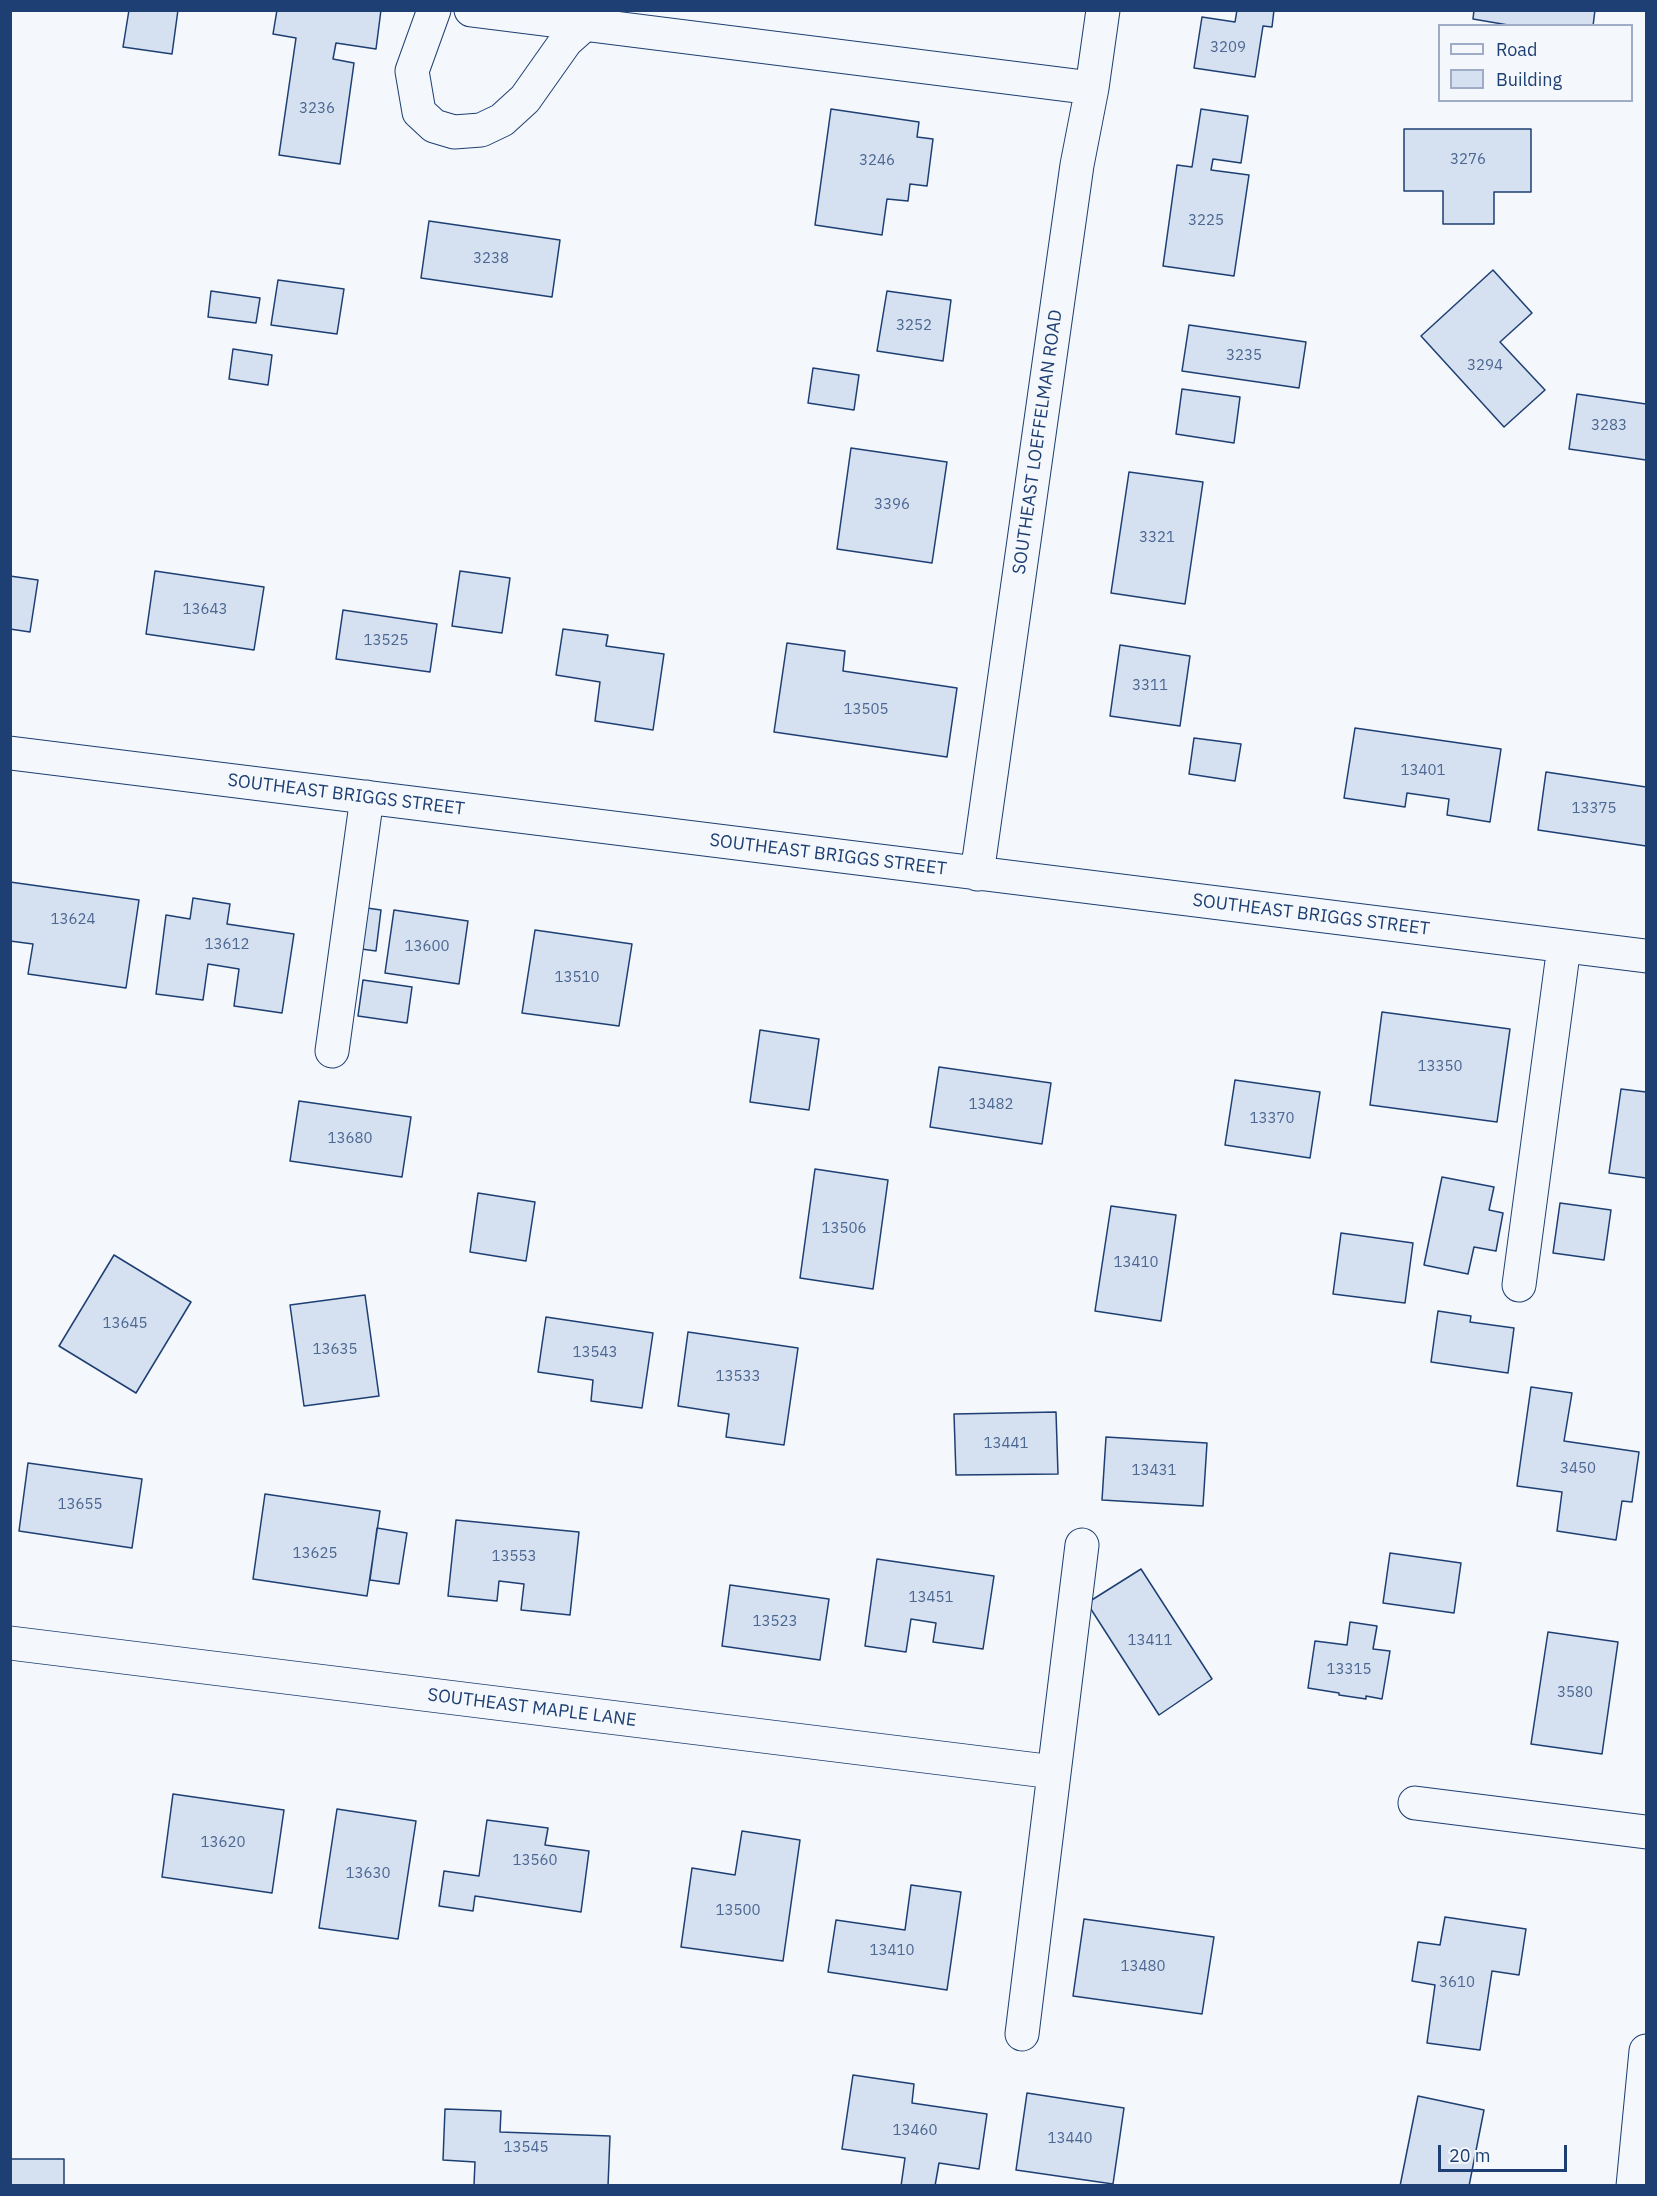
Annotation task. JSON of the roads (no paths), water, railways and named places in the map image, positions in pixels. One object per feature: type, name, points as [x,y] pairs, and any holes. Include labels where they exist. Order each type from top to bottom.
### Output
[{"type":"street","points":[[434,10],[412,71],[419,112],[434,126],[454,132],[481,130],[502,120],[525,99],[566,41],[584,25]]},
{"type":"street","points":[[471,10],[1092,88]]},
{"type":"street","name":"SOUTHEAST LOEFFELMAN ROAD","points":[[977,874],[1077,165],[1092,88],[1102,10]]},
{"type":"street","name":"SOUTHEAST BRIGGS STREET","points":[[10,753],[1647,956]]},
{"type":"street","points":[[332,1051],[367,797]]},
{"type":"street","points":[[1519,1286],[1564,946]]},
{"type":"street","points":[[1022,2034],[1082,1545]]},
{"type":"street","name":"SOUTHEAST MAPLE LANE","points":[[10,1643],[1054,1772]]},
{"type":"street","points":[[1415,1803],[1647,1832]]},
{"type":"street","points":[[1633,2186],[1647,2051]]}]
